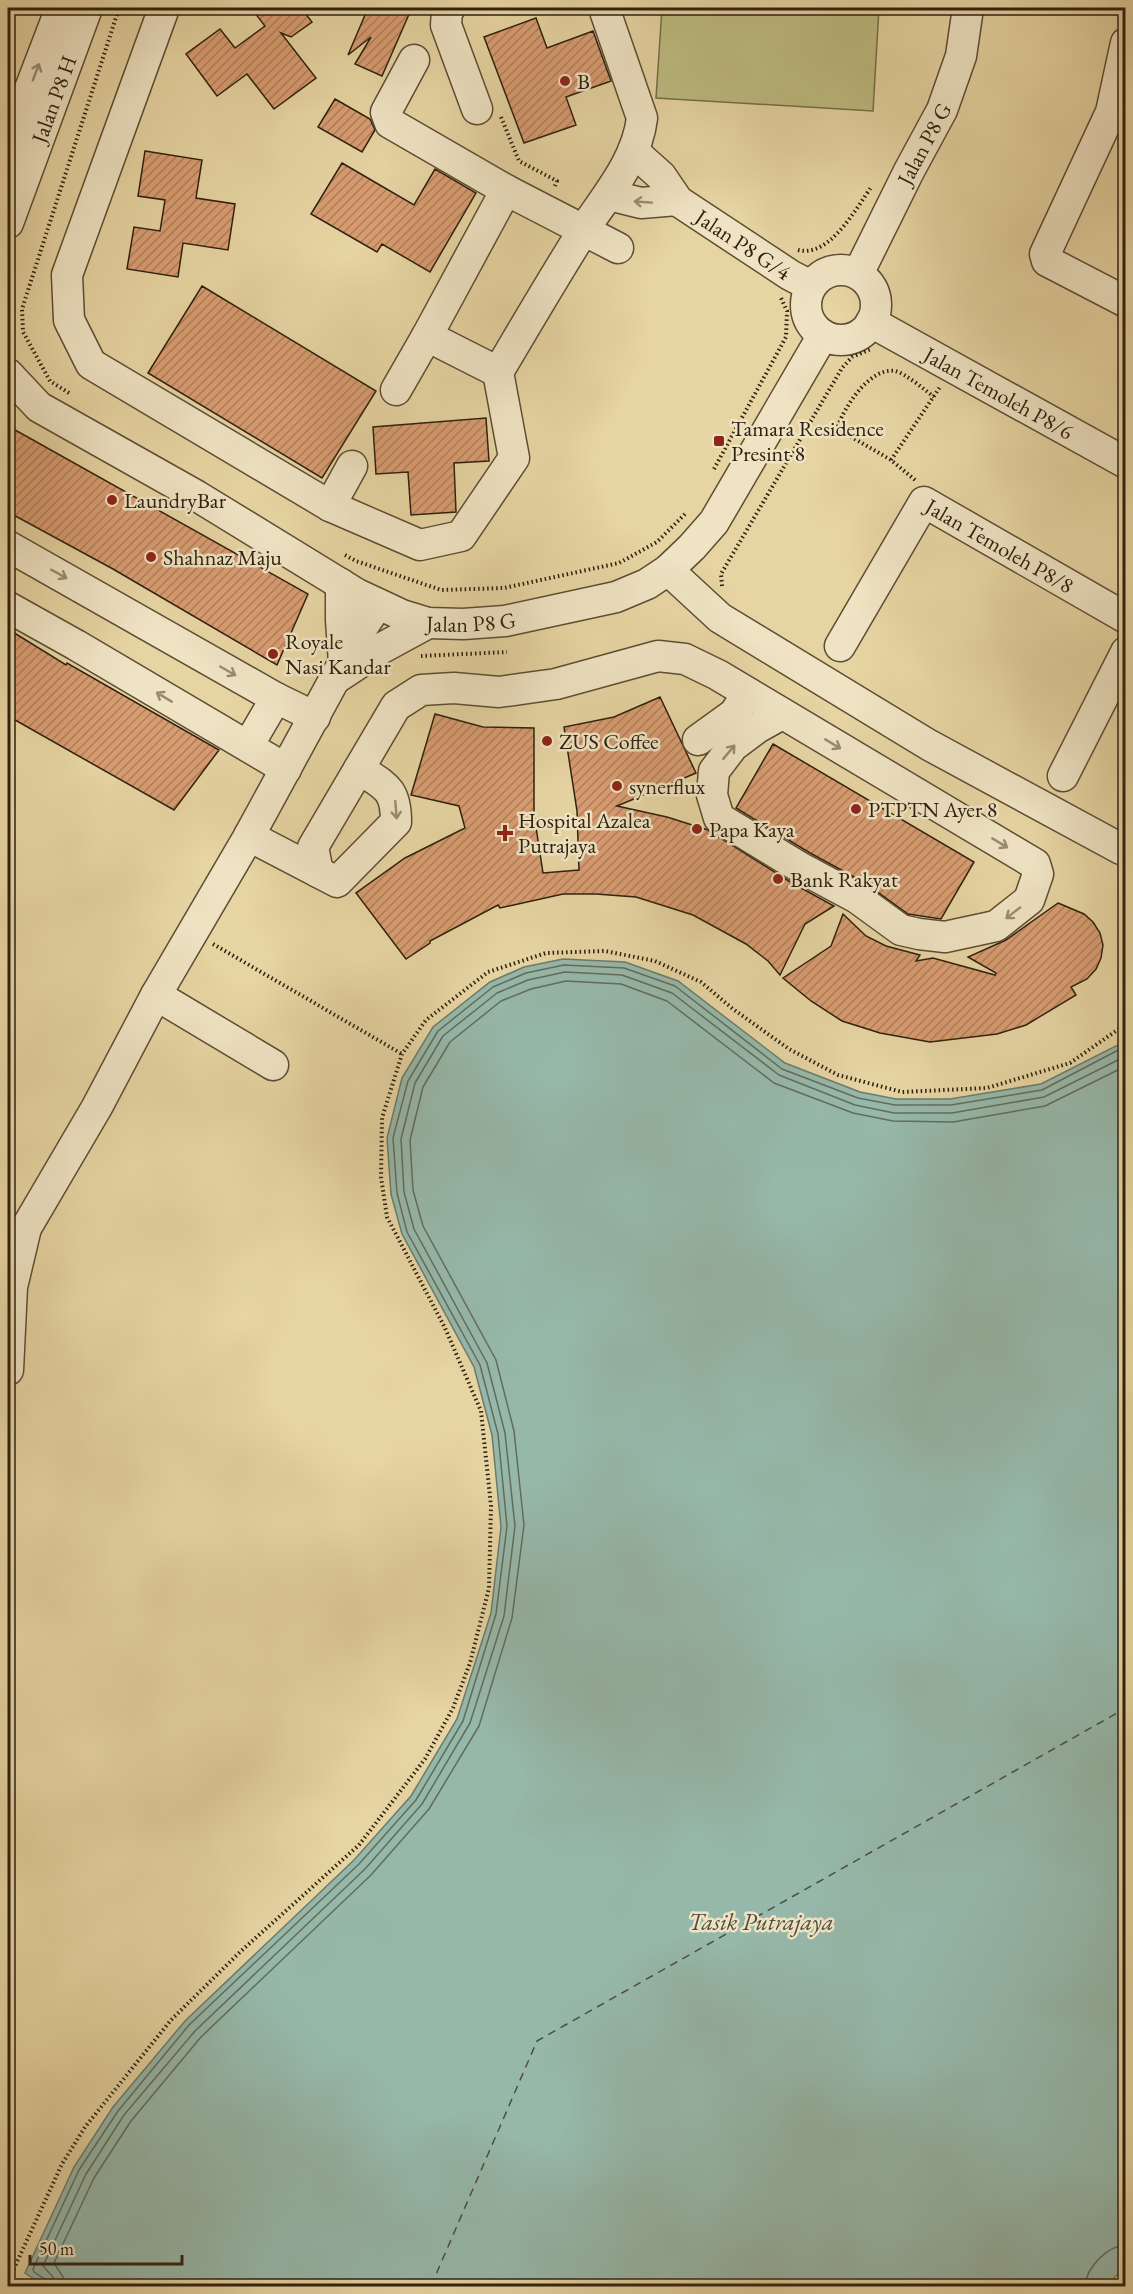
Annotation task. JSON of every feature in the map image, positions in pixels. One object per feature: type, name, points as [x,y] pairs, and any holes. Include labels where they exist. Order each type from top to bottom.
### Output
[{"type":"street","name":"Jalan P8 H","points":[[8,146],[61,8]]},
{"type":"street","name":"Jalan P8 H","points":[[8,223],[87,8]]},
{"type":"street","points":[[450,8],[447,11],[446,25],[487,109]]},
{"type":"street","points":[[166,11],[67,275],[69,320],[91,364],[330,506],[420,545],[461,536],[514,458],[498,372],[583,231],[609,195],[640,135],[642,118],[604,8]]},
{"type":"street","name":"Jalan P8 G","points":[[858,274],[942,110],[961,56],[968,8]]},
{"type":"street","points":[[1125,43],[1111,112],[1046,254],[1047,261],[1125,303]]},
{"type":"street","points":[[414,60],[386,112],[390,123],[506,190],[618,248]]},
{"type":"street","points":[[609,195],[641,203],[677,200],[661,176],[633,151]]},
{"type":"street","points":[[396,390],[506,190]]},
{"type":"street","name":"Jalan P8 G/4","points":[[677,200],[790,275],[811,286]]},
{"type":"street","points":[[837,270],[858,274],[868,283],[874,295],[875,309],[871,322],[862,332],[850,338],[836,339],[823,335],[813,326],[807,313],[806,299],[811,286],[827,273],[837,270]]},
{"type":"street","name":"Jalan Temoleh P8/6","points":[[871,322],[1125,463]]},
{"type":"street","name":"Jalan P8 G","points":[[8,374],[39,406],[197,496],[341,584],[402,615],[428,623],[463,624],[505,621],[616,597],[647,584],[668,570],[714,522],[823,335]]},
{"type":"street","points":[[427,336],[498,372]]},
{"type":"street","name":"Jalan P8 G","points":[[8,404],[39,406]]},
{"type":"street","points":[[330,506],[352,466]]},
{"type":"street","name":"Jalan Temoleh P8/8","points":[[840,646],[924,502],[1125,618]]},
{"type":"street","points":[[8,546],[276,698],[315,717]]},
{"type":"street","points":[[668,570],[720,618],[929,745],[1122,849]]},
{"type":"street","points":[[341,584],[341,670]]},
{"type":"street","points":[[8,1370],[12,1287],[26,1228],[97,1107],[156,996],[249,836],[364,625],[378,604]]},
{"type":"street","points":[[8,607],[286,769]]},
{"type":"street","points":[[341,670],[428,623]]},
{"type":"street","points":[[1063,776],[1125,652]]},
{"type":"street","points":[[315,859],[359,769],[396,706],[421,690],[454,688],[499,692],[556,684],[658,656],[685,659],[739,688],[1035,864],[1038,874],[1029,900],[996,926],[945,937],[901,930],[857,898],[801,868],[719,818],[712,795],[714,771],[733,746],[757,728],[782,714]]},
{"type":"street","points":[[692,735],[734,714],[739,688]]},
{"type":"street","points":[[248,746],[276,698]]},
{"type":"street","points":[[906,787],[929,745]]},
{"type":"street","points":[[249,836],[278,852],[300,851],[315,859],[337,882],[396,822],[396,803],[388,788],[359,769]]},
{"type":"street","points":[[156,996],[273,1065]]},
{"type":"path","points":[[487,109],[519,161],[557,181],[550,196]]},
{"type":"path","points":[[788,244],[803,251],[818,248],[832,241],[873,185]]},
{"type":"path","points":[[891,460],[951,368]]},
{"type":"path","points":[[924,502],[915,480],[891,460],[841,431],[838,426],[866,381],[886,371],[897,371],[934,396]]},
{"type":"path","points":[[412,658],[507,652]]},
{"type":"path","points":[[192,932],[402,1054]]},
{"type":"path","points":[[26,2286],[10,2277],[62,2164],[85,2127],[171,2020],[239,1953],[359,1845],[425,1759],[453,1708],[470,1663],[489,1588],[491,1506],[481,1411],[445,1328],[387,1217],[381,1177],[382,1118],[402,1054],[426,1020],[488,972],[546,953],[605,951],[654,961],[701,982],[733,1009],[789,1049],[838,1075],[902,1092],[987,1088],[1070,1063],[1125,1024]]},
{"type":"path","points":[[1115,2286],[1125,2275]]},
{"type":"shaded area","points":[[662,8],[879,8],[873,111],[656,98]]},
{"type":"water","name":"Tasik Putrajaya","points":[[563,959],[625,962],[678,981],[785,1063],[860,1092],[896,1099],[950,1099],[1041,1084],[1120,1044],[1125,1038],[1126,2266],[1106,2286],[44,2286],[25,2273],[74,2167],[113,2107],[185,2021],[354,1860],[411,1796],[457,1719],[491,1613],[501,1527],[492,1435],[474,1367],[402,1234],[391,1194],[387,1138],[402,1078],[433,1027],[490,982],[524,967]]},
{"type":"building","points":[[251,8],[301,8],[312,22],[291,37],[281,33],[316,78],[274,109],[247,74],[217,96],[186,54],[220,29],[235,48],[265,26]]},
{"type":"building","points":[[368,8],[412,8],[407,11],[410,12],[382,76],[355,64],[371,37],[348,55]]},
{"type":"building","name":"B","points":[[536,18],[547,48],[593,31],[611,81],[566,97],[576,125],[524,143],[484,37]]},
{"type":"building","points":[[335,99],[370,119],[375,130],[362,152],[318,127]]},
{"type":"building","points":[[145,151],[202,160],[196,198],[235,204],[228,250],[183,243],[178,277],[127,269],[134,227],[160,231],[165,200],[138,196]]},
{"type":"building","points":[[342,163],[414,205],[435,169],[476,193],[430,272],[382,244],[377,252],[311,214]]},
{"type":"building","points":[[202,286],[376,391],[322,478],[148,373]]},
{"type":"building","points":[[486,418],[489,461],[454,463],[456,512],[411,515],[408,472],[376,474],[373,427]]},
{"type":"building","points":[[8,426],[308,594],[277,665],[113,569],[8,512]]},
{"type":"building","points":[[8,629],[66,665],[67,663],[219,750],[174,810],[8,716]]},
{"type":"building","points":[[660,697],[696,773],[617,806],[667,817],[708,830],[792,883],[834,906],[805,924],[780,975],[768,961],[746,944],[693,915],[636,897],[596,894],[563,894],[500,908],[498,905],[430,941],[406,959],[356,893],[405,858],[465,828],[459,806],[411,795],[435,714],[483,727],[534,728],[534,814],[543,873],[579,870],[577,811],[564,727],[614,717]]},
{"type":"building","points":[[773,744],[974,862],[941,919],[908,914],[865,883],[736,808]]},
{"type":"building","points":[[1058,903],[1084,914],[1100,933],[1103,945],[1096,969],[1087,979],[1071,987],[1076,995],[1026,1025],[997,1034],[930,1042],[880,1033],[842,1021],[811,1001],[783,978],[831,946],[843,914],[866,936],[886,946],[920,955],[916,961],[933,958],[995,975],[996,973],[968,957],[1006,940]]},
{"type":"ferry route","points":[[431,2286],[537,2041],[1126,1708]]},
{"type":"place","name":"B","points":[[565,81]]},
{"type":"place","name":"Tamara Residence Presint 8","points":[[719,441]]},
{"type":"place","name":"LaundryBar","points":[[112,500]]},
{"type":"place","name":"Shahnaz Maju","points":[[151,557]]},
{"type":"place","name":"Royale Nasi Kandar","points":[[273,654]]},
{"type":"place","name":"ZUS Coffee","points":[[547,741]]},
{"type":"place","name":"synerflux","points":[[617,786]]},
{"type":"place","name":"PTPTN Ayer 8","points":[[856,809]]},
{"type":"place","name":"Papa Kaya","points":[[697,829]]},
{"type":"place","name":"Hospital Azalea Putrajaya","points":[[505,833]]},
{"type":"place","name":"Bank Rakyat","points":[[778,879]]}]
